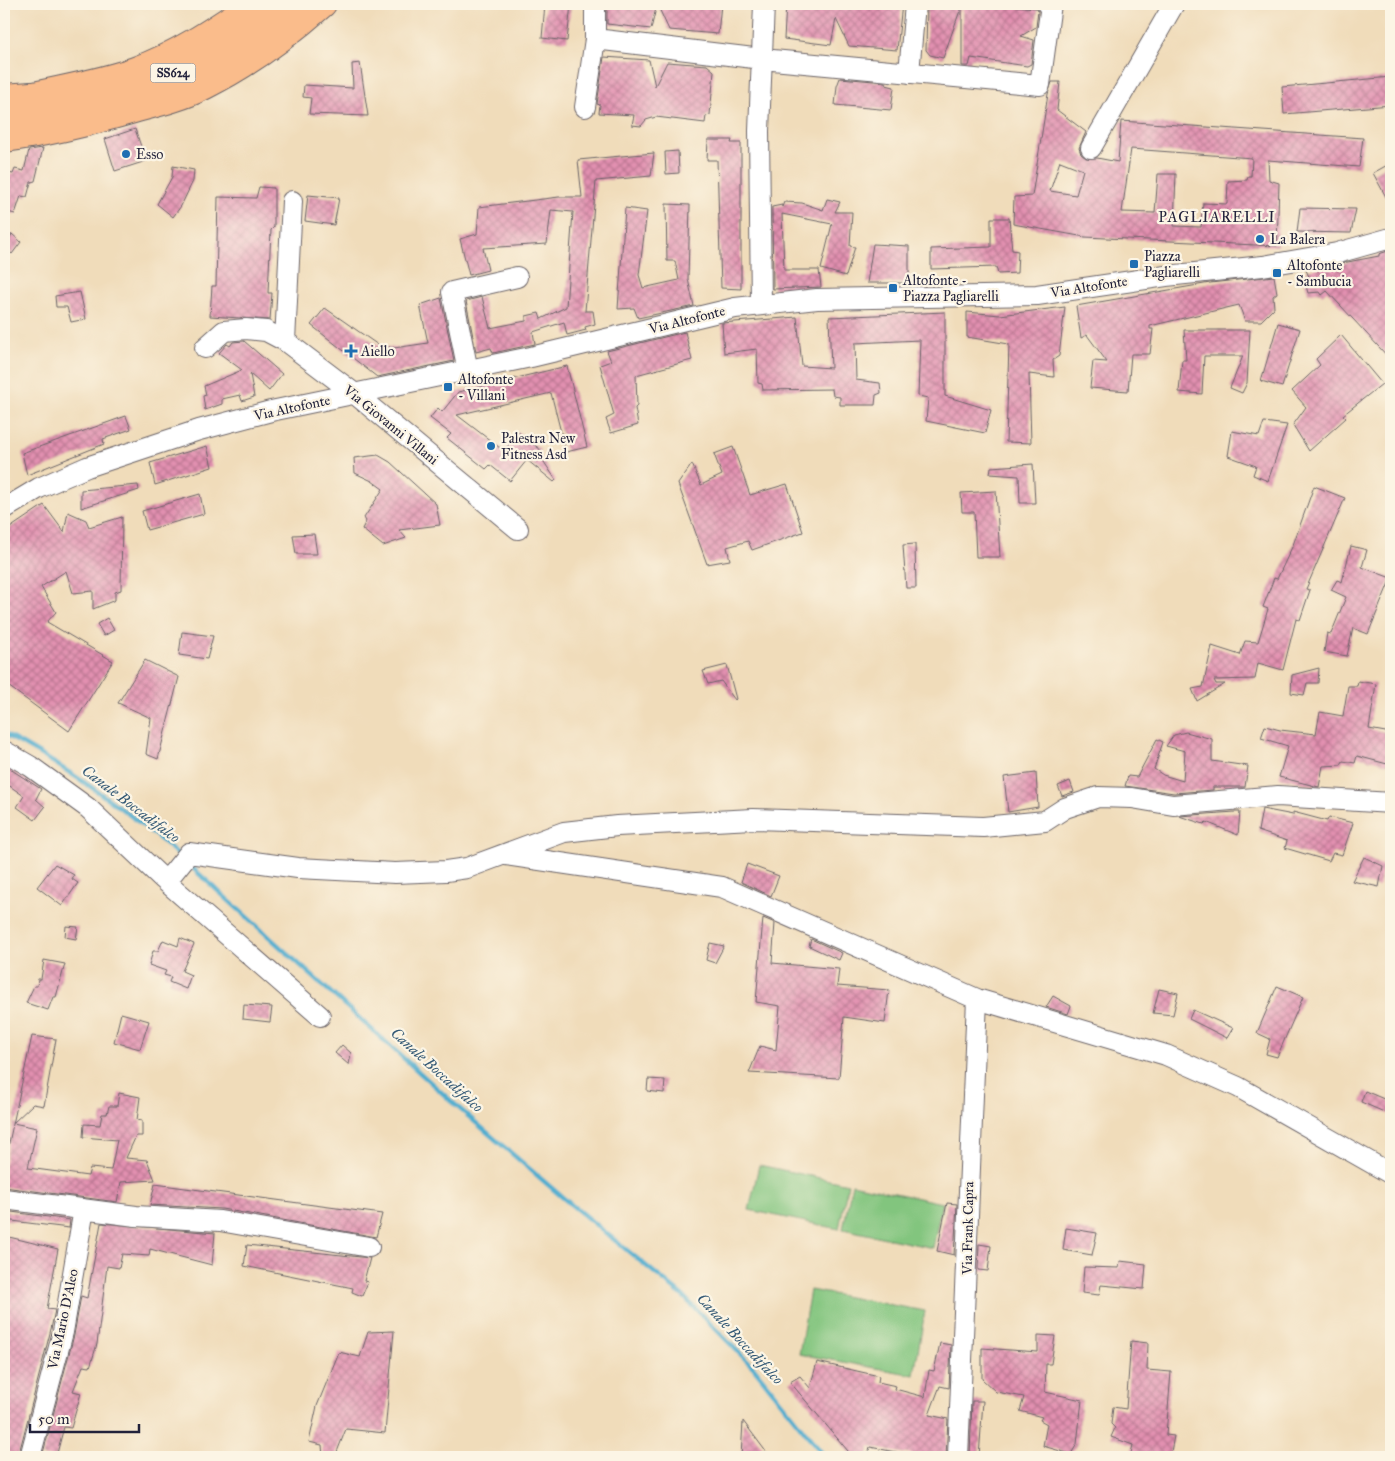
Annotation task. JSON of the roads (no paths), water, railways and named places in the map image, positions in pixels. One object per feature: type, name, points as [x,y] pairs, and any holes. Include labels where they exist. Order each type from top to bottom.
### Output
[{"type":"main road","points":[[4,97],[38,104],[99,80],[143,67],[211,31],[252,4]]},
{"type":"main road","points":[[4,139],[53,132],[174,99],[204,87],[243,66],[284,38],[323,4]]},
{"type":"main road","points":[[174,99],[234,60],[286,5]]},
{"type":"main road","name":"SS624","points":[[4,114],[38,104],[92,102],[167,76],[243,35],[286,5]]},
{"type":"main road","name":"SS624","points":[[4,121],[38,104]]},
{"type":"street","points":[[585,107],[595,39],[595,4]]},
{"type":"street","points":[[761,304],[759,131],[764,4]]},
{"type":"street","points":[[909,73],[915,4]]},
{"type":"street","points":[[595,39],[762,59],[1040,85],[1051,4],[1048,4]]},
{"type":"street","points":[[1091,148],[1174,4]]},
{"type":"street","points":[[286,341],[292,200]]},
{"type":"street","name":"Via Altofonte","points":[[4,509],[39,488],[87,467],[199,430],[271,411],[468,371],[735,308],[816,299],[1038,295],[1166,276],[1263,266],[1337,253],[1391,238]]},
{"type":"street","points":[[468,371],[452,292],[517,277]]},
{"type":"street","name":"Via Giovanni Villani","points":[[206,348],[224,332],[246,329],[266,332],[286,341],[355,394],[518,529]]},
{"type":"street","points":[[4,751],[30,766],[88,808],[177,866],[320,1016]]},
{"type":"street","points":[[177,866],[298,868],[395,873],[446,872],[467,868],[506,855],[564,832],[688,821],[762,819],[983,827],[1045,820],[1064,808],[1098,797],[1132,798],[1174,805],[1278,796],[1391,803]]},
{"type":"street","points":[[506,855],[722,887],[977,999],[1166,1056],[1238,1087],[1391,1174]]},
{"type":"street","name":"Via Frank Capra","points":[[958,1457],[977,999]]},
{"type":"street","points":[[4,1199],[136,1216],[220,1222],[369,1247]]},
{"type":"street","name":"Via Mario D'Aleo","points":[[30,1457],[63,1332],[84,1209]]},
{"type":"waterway","name":"Canale Boccadifalco","points":[[4,734],[50,760],[95,790],[180,856]]},
{"type":"waterway","name":"Canale Boccadifalco","points":[[187,863],[460,1109],[568,1202],[683,1296],[754,1368],[825,1457]]},
{"type":"place","name":"Esso","points":[[126,154]]},
{"type":"place","name":"La Balera","points":[[1260,239]]},
{"type":"place","name":"Piazza Pagliarelli","points":[[1134,264]]},
{"type":"place","name":"Altofonte - Sambucia","points":[[1277,273]]},
{"type":"place","name":"Altofonte - Piazza Pagliarelli","points":[[893,288]]},
{"type":"place","name":"Aiello","points":[[351,351]]},
{"type":"place","name":"Altofonte - Villani","points":[[448,387]]},
{"type":"place","name":"Palestra New Fitness Asd","points":[[491,446]]},
{"type":"district","name":"PAGLIARELLI","points":[[1217,217]]}]
